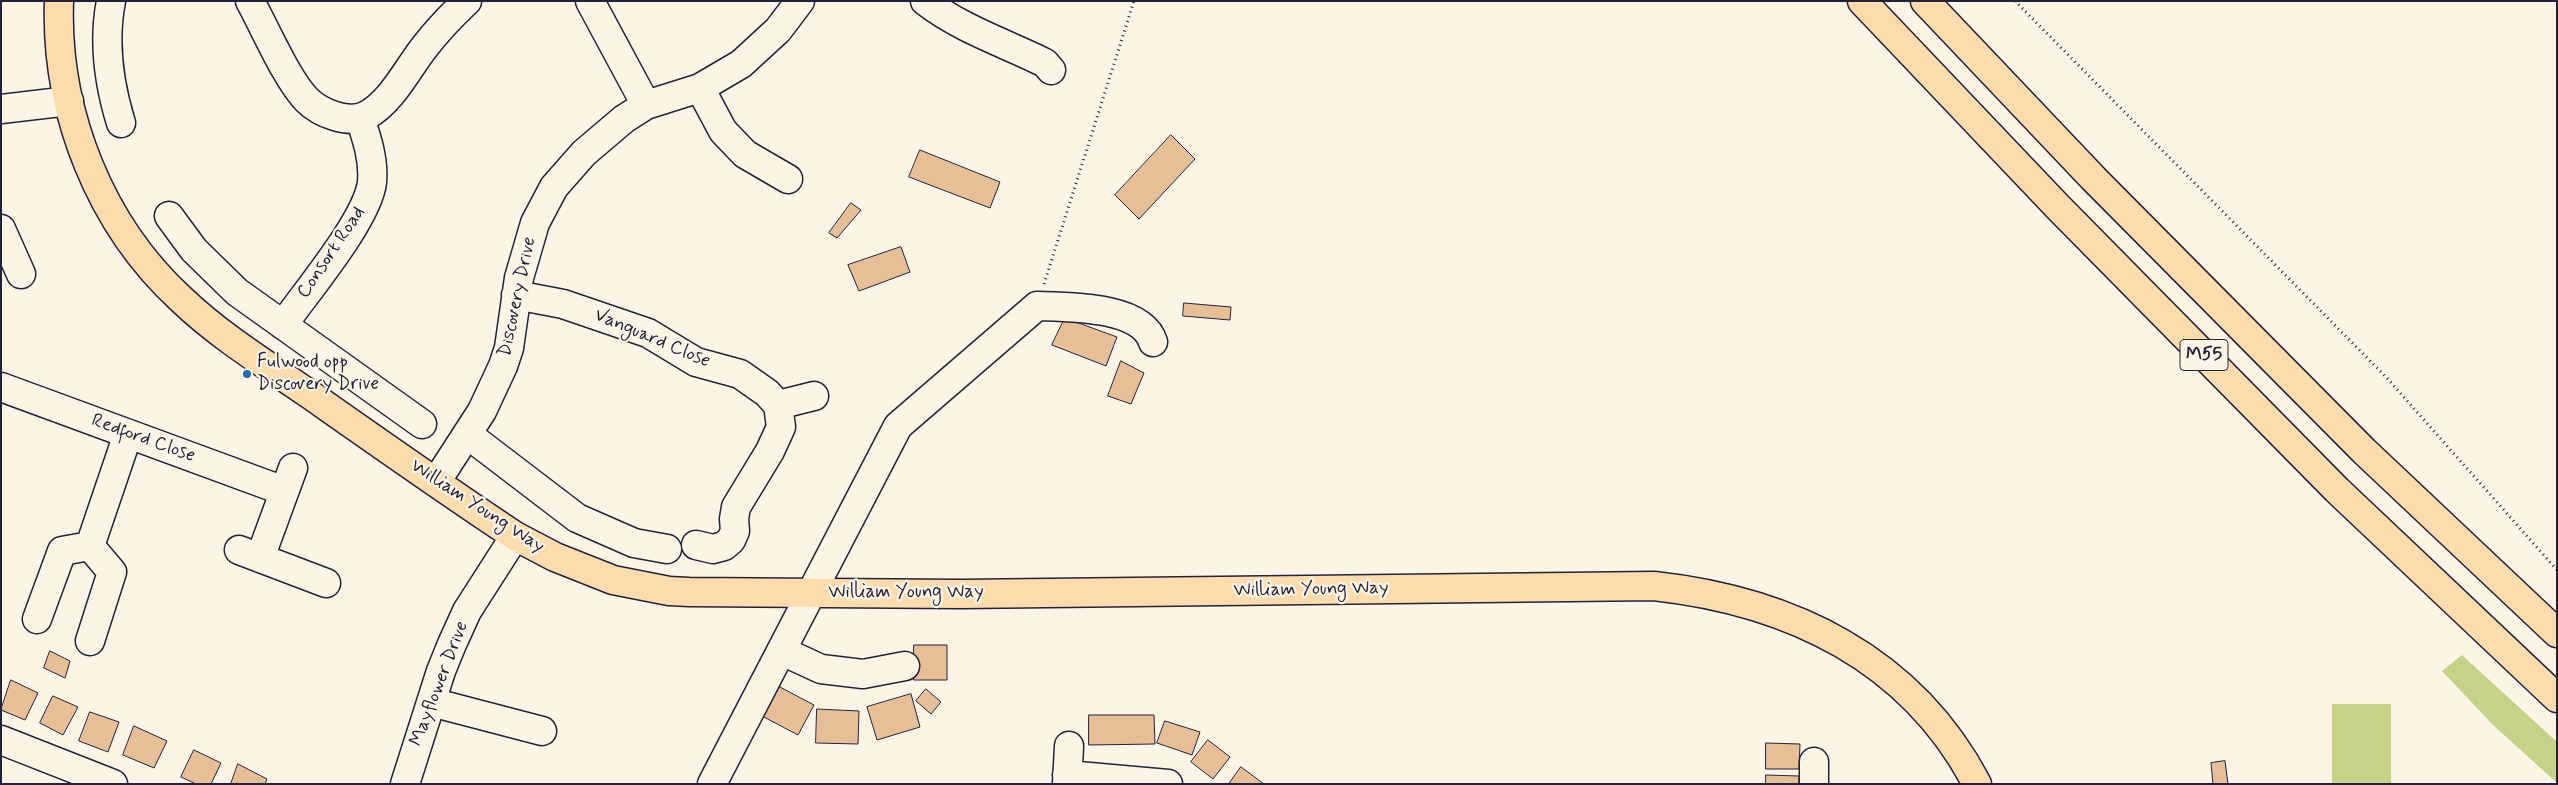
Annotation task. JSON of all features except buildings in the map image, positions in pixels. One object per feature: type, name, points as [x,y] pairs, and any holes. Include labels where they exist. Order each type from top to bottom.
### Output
[{"type":"main road","name":"William Young Way","points":[[60,1],[60,24],[69,102],[84,152],[102,193],[135,249],[155,274],[219,332],[515,536],[555,557],[625,584],[689,592],[981,594],[1654,586],[1686,590],[1789,619],[1834,638],[1866,656],[1906,688],[1934,718],[1968,767],[1977,784]]},
{"type":"main road","name":"M55","points":[[1862,1],[2057,206],[2323,476],[2557,698]]},
{"type":"main road","name":"M55","points":[[1924,1],[2094,179],[2364,451],[2557,633]]},
{"type":"street","points":[[111,1],[107,52],[111,91],[121,123]]},
{"type":"street","points":[[250,1],[296,85],[307,100],[325,113],[341,117],[360,118],[367,115],[384,101],[435,33],[467,1]]},
{"type":"street","points":[[590,1],[646,105]]},
{"type":"street","name":"Discovery Drive","points":[[436,482],[482,411],[503,366],[509,348],[518,278],[534,223],[554,187],[584,153],[624,119],[646,105],[700,88],[741,64],[778,30],[800,1]]},
{"type":"street","points":[[925,1],[938,11],[980,34],[1045,63],[1051,70]]},
{"type":"street","points":[[700,88],[723,131],[745,154],[788,179]]},
{"type":"street","points":[[1,109],[69,102]]},
{"type":"street","name":"Consort Road","points":[[283,325],[350,231],[368,198],[372,165],[370,147],[360,118]]},
{"type":"street","points":[[169,216],[194,250],[237,292],[422,424]]},
{"type":"street","points":[[1,229],[21,274]]},
{"type":"street","name":"Vanguard Close","points":[[516,295],[563,304],[648,333],[696,362],[740,374],[767,393],[778,405]]},
{"type":"street","points":[[712,784],[898,426],[1038,306],[1073,307],[1123,316],[1143,325],[1150,332],[1153,342]]},
{"type":"street","name":"Redford Close","points":[[1,387],[128,434],[289,479],[250,554],[326,583]]},
{"type":"street","points":[[696,545],[713,549],[724,546],[731,540],[735,531],[736,507],[770,451],[781,427],[778,405],[814,396]]},
{"type":"street","points":[[90,546],[128,434]]},
{"type":"street","points":[[467,434],[577,518],[634,542],[667,549]]},
{"type":"street","name":"Mayflower Drive","points":[[405,784],[441,671],[468,611],[515,536]]},
{"type":"street","points":[[37,619],[62,551],[90,546]]},
{"type":"street","points":[[90,546],[112,572],[90,641]]},
{"type":"street","points":[[782,651],[821,669],[863,674],[904,666]]},
{"type":"street","points":[[431,702],[542,731]]},
{"type":"street","points":[[1,740],[113,784]]},
{"type":"street","points":[[1069,746],[1067,779],[1168,784]]},
{"type":"path","points":[[1038,306],[1134,1]]},
{"type":"path","points":[[2015,1],[2386,377],[2557,570]]},
{"type":"green space","points":[[2462,655],[2557,742],[2557,783],[2493,725],[2442,671]]},
{"type":"green space","points":[[2332,704],[2391,704],[2391,784],[2332,784]]},
{"type":"place","name":"Fulwood opp Discovery Drive","points":[[247,374]]}]
